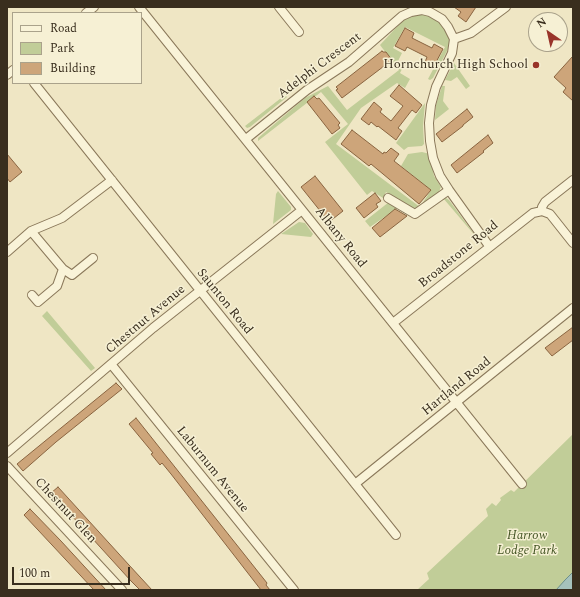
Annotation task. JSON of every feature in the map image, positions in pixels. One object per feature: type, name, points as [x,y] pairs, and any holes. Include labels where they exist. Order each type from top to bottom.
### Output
[{"type":"street","name":"Albany Road","points":[[139,7],[522,484]]},
{"type":"street","points":[[279,7],[299,32]]},
{"type":"street","points":[[489,246],[448,190],[440,176],[433,158],[429,123],[434,94],[452,53],[454,39],[471,33],[506,7]]},
{"type":"street","name":"Adelphi Crescent","points":[[246,139],[306,90],[349,62],[402,16],[423,8],[442,19],[454,39]]},
{"type":"street","name":"Saunton Road","points":[[35,84],[396,535]]},
{"type":"street","points":[[7,252],[31,231],[62,218],[112,180]]},
{"type":"street","points":[[573,180],[545,202],[542,207],[542,211],[550,214],[573,243]]},
{"type":"street","points":[[388,198],[414,214],[448,190]]},
{"type":"street","name":"Chestnut Avenue","points":[[7,453],[111,364],[302,210]]},
{"type":"street","name":"Broadstone Road","points":[[393,323],[532,212],[542,211]]},
{"type":"street","points":[[31,231],[63,269],[72,275],[93,258]]},
{"type":"street","points":[[32,296],[38,302],[57,286],[63,269]]},
{"type":"street","name":"Hartland Road","points":[[355,484],[573,308]]},
{"type":"street","name":"Laburnum Avenue","points":[[111,364],[294,590]]},
{"type":"street","name":"Chestnut Glen","points":[[7,466],[122,590]]},
{"type":"green space","points":[[421,13],[438,18],[449,35],[450,42],[447,51],[433,78],[430,80],[428,79],[445,47],[405,27],[393,48],[402,53],[396,65],[402,69],[400,73],[410,79],[405,88],[397,83],[361,108],[336,144],[420,207],[414,211],[386,192],[383,198],[372,191],[367,195],[325,142],[348,124],[321,92],[258,141],[258,138],[305,98],[328,86],[347,110],[399,70],[380,45],[405,18]]},
{"type":"green space","points":[[454,63],[470,86],[466,89],[457,77],[451,81],[445,80]]},
{"type":"green space","points":[[442,86],[445,86],[443,101],[449,109],[435,120],[436,105]]},
{"type":"green space","points":[[285,95],[287,97],[250,127],[247,128],[245,126]]},
{"type":"green space","points":[[425,103],[423,126],[424,144],[422,146],[408,147],[404,150],[396,143]]},
{"type":"green space","points":[[422,152],[430,154],[434,176],[441,187],[438,194],[420,207],[431,190],[401,166],[408,154]]},
{"type":"green space","points":[[278,191],[291,207],[291,210],[273,224],[276,194]]},
{"type":"green space","points":[[443,198],[449,200],[477,238]]},
{"type":"green space","points":[[389,202],[398,208],[370,227],[365,221]]},
{"type":"green space","points":[[299,222],[305,223],[313,234],[311,237],[281,234]]},
{"type":"green space","points":[[47,311],[95,368],[91,371],[42,316]]},
{"type":"green space","name":"Harrow Lodge Park","points":[[573,434],[573,590],[417,590],[429,579],[427,573],[488,516],[486,509],[492,503],[496,506],[501,500],[500,498],[511,490],[514,492]]},
{"type":"water","points":[[573,572],[573,590],[556,590],[565,580]]},
{"type":"building","points":[[454,7],[476,7],[466,22],[458,16],[461,12]]},
{"type":"building","points":[[405,28],[414,33],[412,38],[432,48],[434,44],[443,49],[434,66],[425,62],[427,57],[407,47],[405,51],[395,46]]},
{"type":"building","points":[[382,51],[386,52],[392,60],[342,98],[336,90],[338,89],[336,87]]},
{"type":"building","points":[[573,56],[573,101],[563,92],[566,88],[554,77]]},
{"type":"building","points":[[399,85],[422,105],[416,113],[412,110],[398,128],[402,131],[396,140],[378,126],[377,127],[371,122],[369,125],[361,119],[374,102],[382,109],[380,112],[391,121],[403,106],[390,96]]},
{"type":"building","points":[[314,96],[317,99],[319,98],[340,123],[338,125],[340,128],[332,134],[307,102]]},
{"type":"building","points":[[467,109],[473,117],[442,142],[436,134]]},
{"type":"building","points":[[352,130],[383,154],[391,148],[399,154],[394,161],[431,190],[419,204],[371,164],[369,166],[341,144]]},
{"type":"building","points":[[488,135],[493,143],[457,173],[451,165]]},
{"type":"building","points":[[7,154],[22,172],[10,182],[7,178]]},
{"type":"building","points":[[315,176],[343,211],[329,222],[301,187]]},
{"type":"building","points":[[375,193],[381,201],[376,204],[378,207],[364,218],[356,208]]},
{"type":"building","points":[[395,209],[407,216],[380,237],[372,228]]},
{"type":"building","points":[[573,327],[573,340],[552,356],[545,348]]},
{"type":"building","points":[[116,383],[122,389],[56,442],[23,471],[17,464]]},
{"type":"building","points":[[136,418],[267,583],[266,585],[270,590],[261,590],[171,474],[162,463],[160,465],[151,454],[153,453],[129,424]]},
{"type":"building","points":[[58,487],[152,590],[140,590],[131,581],[51,493]]},
{"type":"building","points":[[30,509],[106,590],[94,590],[24,515]]},
{"type":"place","name":"Hornchurch High School","points":[[536,65]]}]
